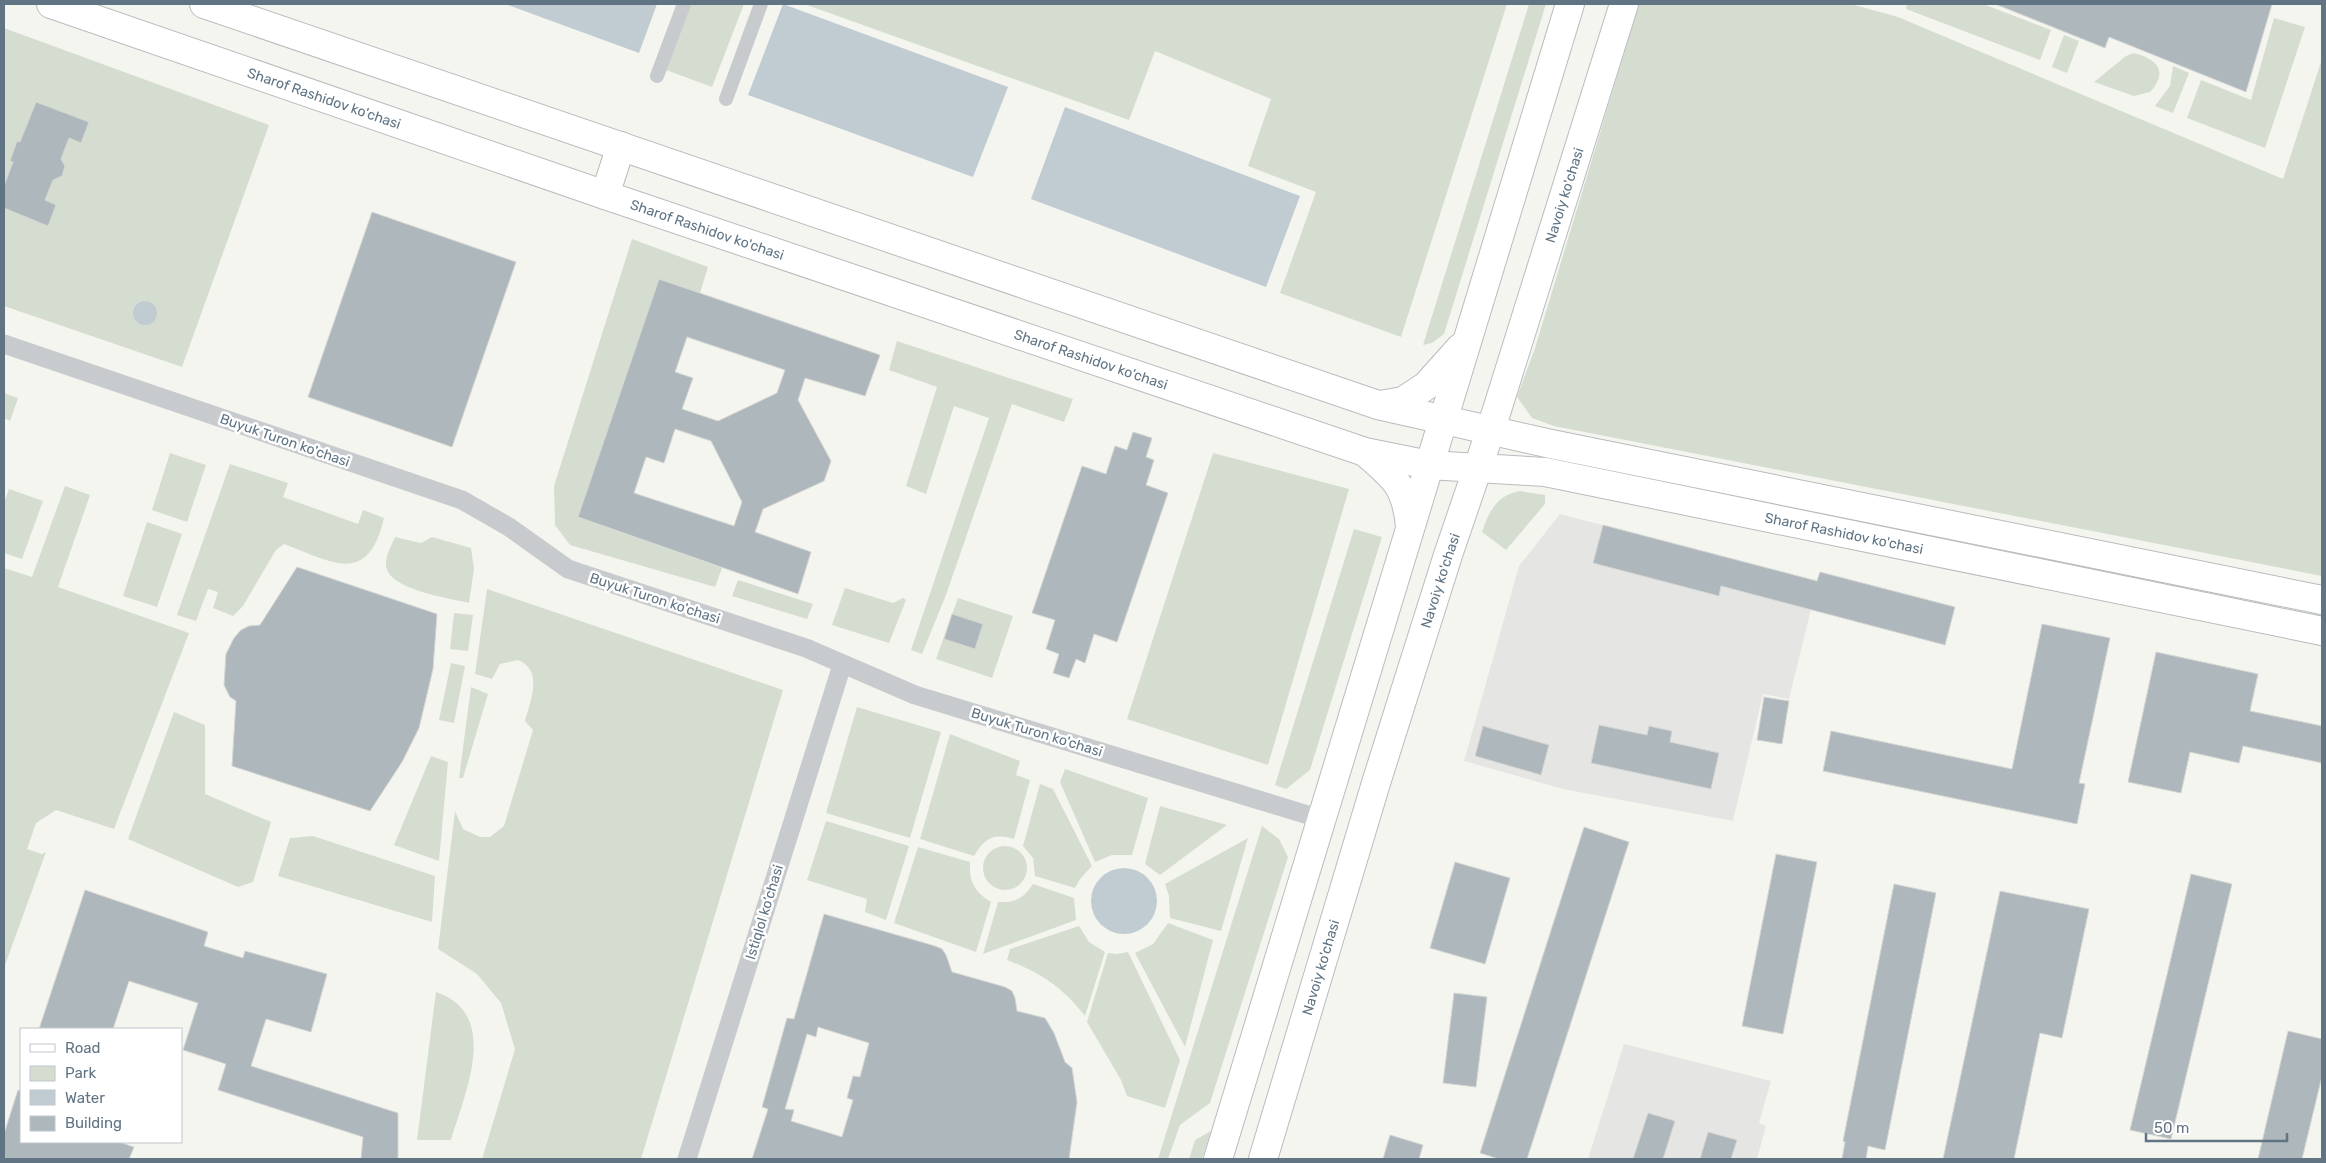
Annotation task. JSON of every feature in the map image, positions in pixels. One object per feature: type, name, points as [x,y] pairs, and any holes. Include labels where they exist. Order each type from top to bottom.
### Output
[{"type":"main road","name":"Sharof Rashidov ko'chasi","points":[[51,4],[606,195],[1365,452],[1430,465],[1545,472],[2322,631]]},
{"type":"main road","name":"Sharof Rashidov ko'chasi","points":[[204,4],[1378,405],[1551,444],[2322,600]]},
{"type":"main road","points":[[1218,1159],[1570,4]]},
{"type":"main road","name":"Navoiy ko'chasi","points":[[1263,1159],[1376,783],[1491,429],[1624,4]]},
{"type":"main road","points":[[606,195],[621,146]]},
{"type":"main road","name":"Sharof Rashidov ko'chasi","points":[[1378,405],[1403,401],[1426,386],[1453,357],[1469,333]]},
{"type":"main road","points":[[1443,419],[1477,468]]},
{"type":"main road","name":"Sharof Rashidov ko'chasi","points":[[1365,452],[1400,484],[1408,507],[1410,529]]},
{"type":"street","points":[[657,76],[684,4]]},
{"type":"street","points":[[726,99],[761,4]]},
{"type":"street","name":"Buyuk Turon ko'chasi","points":[[4,344],[462,500],[509,527],[568,570],[806,648],[915,695],[1321,819]]},
{"type":"street","name":"Istiqlol ko‘chasi","points":[[687,1159],[842,665]]},
{"type":"shaded area","points":[[1560,514],[1818,581],[1789,699],[1763,694],[1733,821],[1563,789],[1464,761],[1519,566]]},
{"type":"shaded area","points":[[1624,1044],[1771,1081],[1759,1123],[1766,1126],[1757,1159],[1588,1159]]},
{"type":"green space","points":[[691,4],[744,4],[712,87],[666,70]]},
{"type":"green space","points":[[804,4],[1507,4],[1401,337],[1280,293],[1316,192],[1248,166],[1271,99],[1155,51],[1129,120]]},
{"type":"green space","points":[[1529,4],[1546,4],[1444,334],[1432,343],[1423,345]]},
{"type":"green space","points":[[1639,4],[1851,4],[1898,17],[2283,179],[2322,59],[2322,576],[1554,426],[1532,418],[1517,397],[1535,348]]},
{"type":"green space","points":[[1907,4],[1983,4],[2051,30],[2040,60],[1906,9]]},
{"type":"green space","points":[[2274,18],[2305,27],[2265,148],[2187,118],[2201,80],[2251,100]]},
{"type":"green space","points":[[4,28],[269,125],[182,367],[4,306]]},
{"type":"green space","points":[[2064,35],[2079,41],[2067,73],[2052,67]]},
{"type":"green space","points":[[2134,53],[2149,59],[2158,67],[2159,78],[2150,92],[2134,96],[2094,82],[2126,56]]},
{"type":"green space","points":[[2173,66],[2189,73],[2173,113],[2155,106],[2170,86]]},
{"type":"green space","points":[[632,239],[708,267],[700,293],[659,279],[578,517],[722,568],[715,587],[570,545],[555,525],[554,486]]},
{"type":"green space","points":[[897,341],[1073,399],[1064,422],[1012,404],[946,595],[922,654],[911,650],[989,418],[954,406],[926,494],[906,486],[937,387],[889,370]]},
{"type":"green space","points":[[4,393],[18,398],[10,421],[4,418]]},
{"type":"green space","points":[[170,453],[206,465],[187,522],[152,510]]},
{"type":"green space","points":[[1213,453],[1349,489],[1268,765],[1127,719]]},
{"type":"green space","points":[[230,464],[288,483],[283,497],[358,524],[363,510],[384,518],[377,540],[368,554],[358,561],[346,564],[333,562],[284,544],[276,550],[243,606],[233,616],[213,608],[218,592],[208,589],[196,621],[177,615]]},
{"type":"green space","points":[[65,486],[90,495],[58,587],[189,633],[114,829],[56,810],[36,823],[27,849],[42,854],[46,852],[4,968],[4,568],[32,577]]},
{"type":"green space","points":[[9,489],[43,501],[22,559],[4,553],[4,503]]},
{"type":"green space","points":[[1520,491],[1545,495],[1545,504],[1506,550],[1482,532],[1495,505],[1505,496]]},
{"type":"green space","points":[[147,522],[182,534],[157,607],[123,596]]},
{"type":"green space","points":[[1354,529],[1382,537],[1310,770],[1286,789],[1275,785]]},
{"type":"green space","points":[[395,537],[421,543],[432,537],[471,548],[474,569],[469,603],[412,588],[392,577],[387,570],[386,562]]},
{"type":"green space","points":[[738,580],[813,604],[807,619],[732,596]]},
{"type":"green space","points":[[845,588],[893,603],[903,598],[906,600],[889,643],[832,625]]},
{"type":"green space","points":[[487,589],[783,690],[641,1159],[482,1159],[515,1049],[501,1003],[477,974],[438,949],[455,811],[463,829],[480,837],[490,837],[504,826],[533,730],[525,721],[533,687],[531,671],[526,665],[518,660],[500,664],[492,679],[475,674]]},
{"type":"green space","points":[[958,598],[1013,616],[992,678],[936,659]]},
{"type":"green space","points":[[454,613],[473,615],[468,651],[450,649]]},
{"type":"green space","points":[[451,663],[465,666],[454,723],[439,720]]},
{"type":"green space","points":[[471,687],[488,694],[463,778],[459,778]]},
{"type":"green space","points":[[857,707],[941,732],[910,838],[826,813]]},
{"type":"green space","points":[[174,712],[205,725],[205,794],[271,822],[253,882],[238,887],[128,839]]},
{"type":"green space","points":[[950,734],[1020,761],[1016,775],[1030,780],[1014,839],[1007,837],[990,838],[974,856],[920,839]]},
{"type":"green space","points":[[431,756],[448,762],[439,861],[394,845]]},
{"type":"green space","points":[[1065,769],[1148,798],[1132,855],[1112,855],[1095,862],[1060,782]]},
{"type":"green space","points":[[1040,784],[1053,789],[1092,866],[1080,879],[1075,888],[1035,876],[1033,858],[1023,846]]},
{"type":"green space","points":[[1160,806],[1227,825],[1160,875],[1145,864]]},
{"type":"green space","points":[[826,821],[909,846],[886,920],[865,912],[867,899],[807,880]]},
{"type":"green space","points":[[1262,826],[1279,839],[1288,857],[1210,1103],[1180,1125],[1168,1159],[1158,1159]]},
{"type":"green space","points":[[313,836],[435,876],[432,922],[278,876],[290,838]]},
{"type":"green space","points":[[1248,838],[1221,931],[1170,918],[1169,896],[1165,884]]},
{"type":"green space","points":[[1005,846],[1017,850],[1023,856],[1027,868],[1023,880],[1017,886],[1005,890],[993,886],[987,880],[983,868],[987,856],[993,850]]},
{"type":"green space","points":[[918,847],[970,862],[970,875],[974,885],[980,894],[991,902],[976,952],[894,923]]},
{"type":"green space","points":[[1033,884],[1074,898],[1076,920],[983,954],[998,902],[1009,902],[1018,899]]},
{"type":"green space","points":[[1168,923],[1213,940],[1185,1047],[1135,953],[1153,944]]},
{"type":"green space","points":[[1079,926],[1089,942],[1105,952],[1085,1016],[1068,997],[1050,982],[1030,970],[1007,960],[1010,949]]},
{"type":"green space","points":[[1128,952],[1180,1060],[1165,1108],[1127,1096],[1121,1080],[1087,1022],[1108,953]]},
{"type":"green space","points":[[436,992],[456,1003],[468,1018],[473,1037],[473,1057],[469,1079],[451,1140],[417,1140]]},
{"type":"green space","points":[[1211,1131],[1202,1159],[1189,1159],[1195,1140]]},
{"type":"water","points":[[505,4],[657,4],[639,53]]},
{"type":"water","points":[[783,4],[1008,87],[973,177],[748,95]]},
{"type":"water","points":[[1065,107],[1300,196],[1266,287],[1031,199]]},
{"type":"water","points":[[145,301],[154,304],[157,313],[154,322],[145,325],[136,322],[133,313],[136,304]]},
{"type":"water","points":[[1124,868],[1137,871],[1147,878],[1154,888],[1157,901],[1154,914],[1147,924],[1137,931],[1124,934],[1111,931],[1101,924],[1094,914],[1091,901],[1094,888],[1101,878],[1111,871]]},
{"type":"building","points":[[1995,4],[2272,4],[2246,92],[2109,37],[2105,48]]},
{"type":"building","points":[[36,102],[89,122],[81,143],[69,138],[61,159],[65,166],[62,176],[53,180],[45,200],[56,205],[48,226],[4,208],[4,186],[13,162],[10,161],[17,141],[20,142]]},
{"type":"building","points":[[372,212],[516,262],[452,447],[308,397]]},
{"type":"building","points":[[659,279],[880,355],[865,396],[805,378],[798,400],[831,461],[824,481],[763,509],[755,532],[811,552],[798,594],[578,517]],"holes":[[[687,337],[785,370],[777,393],[718,421],[682,409],[693,378],[675,372]],[[675,429],[711,441],[742,502],[734,526],[634,493],[646,457],[664,463]]]},
{"type":"building","points":[[1133,432],[1152,438],[1146,457],[1154,460],[1146,485],[1168,493],[1117,642],[1094,634],[1085,663],[1076,659],[1069,678],[1053,673],[1059,654],[1046,649],[1055,620],[1032,613],[1082,466],[1106,474],[1115,446],[1127,450]]},
{"type":"building","points":[[1603,525],[1817,581],[1820,572],[1955,607],[1945,645],[1721,586],[1719,596],[1593,563]]},
{"type":"building","points":[[297,567],[437,614],[433,669],[419,728],[402,762],[370,811],[232,766],[236,701],[230,697],[224,685],[226,654],[234,638],[241,630],[249,626],[260,625]]},
{"type":"building","points":[[952,614],[983,624],[975,649],[944,639]]},
{"type":"building","points":[[2042,624],[2110,638],[2079,783],[2085,784],[2077,824],[1823,771],[1831,731],[2012,769]]},
{"type":"building","points":[[2156,652],[2258,674],[2250,711],[2322,726],[2322,763],[2243,746],[2239,763],[2190,752],[2181,793],[2128,782]]},
{"type":"building","points":[[1764,697],[1789,701],[1782,744],[1757,740]]},
{"type":"building","points":[[1599,725],[1647,735],[1649,726],[1672,731],[1670,742],[1719,753],[1711,789],[1591,763]]},
{"type":"building","points":[[1483,726],[1549,745],[1541,775],[1475,756]]},
{"type":"building","points":[[1584,827],[1629,842],[1527,1159],[1499,1159],[1480,1153]]},
{"type":"building","points":[[1776,854],[1817,862],[1783,1034],[1742,1026]]},
{"type":"building","points":[[1455,862],[1510,878],[1485,964],[1430,948]]},
{"type":"building","points":[[2191,874],[2232,884],[2171,1139],[2130,1130]]},
{"type":"building","points":[[1894,884],[1936,893],[1885,1150],[1868,1146],[1866,1159],[1842,1159],[1845,1142],[1843,1141]]},
{"type":"building","points":[[85,890],[208,932],[204,946],[243,958],[245,951],[327,974],[311,1032],[266,1019],[251,1066],[398,1113],[398,1159],[361,1159],[363,1137],[218,1090],[226,1064],[183,1050],[198,1003],[129,981],[113,1028],[39,1028]]},
{"type":"building","points":[[2000,891],[2089,909],[2062,1038],[2040,1033],[2014,1159],[1943,1159]]},
{"type":"building","points":[[824,914],[942,949],[952,972],[1005,987],[1012,991],[1017,1011],[1045,1018],[1054,1033],[1065,1062],[1072,1068],[1077,1102],[1069,1159],[752,1159],[768,1109],[762,1107],[787,1018],[794,1019]],"holes":[[[818,1027],[869,1043],[860,1077],[853,1076],[847,1098],[853,1100],[842,1137],[791,1121],[794,1110],[785,1109],[807,1034],[816,1037]]]},
{"type":"building","points":[[1454,993],[1487,997],[1476,1087],[1443,1083]]},
{"type":"building","points":[[2288,1031],[2322,1039],[2322,1076],[2302,1159],[2258,1159]]},
{"type":"building","points":[[18,1090],[20,1091],[20,1143],[122,1143],[134,1147],[129,1159],[4,1159],[4,1134]]},
{"type":"building","points":[[1648,1113],[1675,1121],[1663,1159],[1633,1159]]},
{"type":"building","points":[[1708,1132],[1737,1140],[1731,1159],[1700,1159]]},
{"type":"building","points":[[1390,1135],[1423,1145],[1419,1159],[1383,1159]]}]
